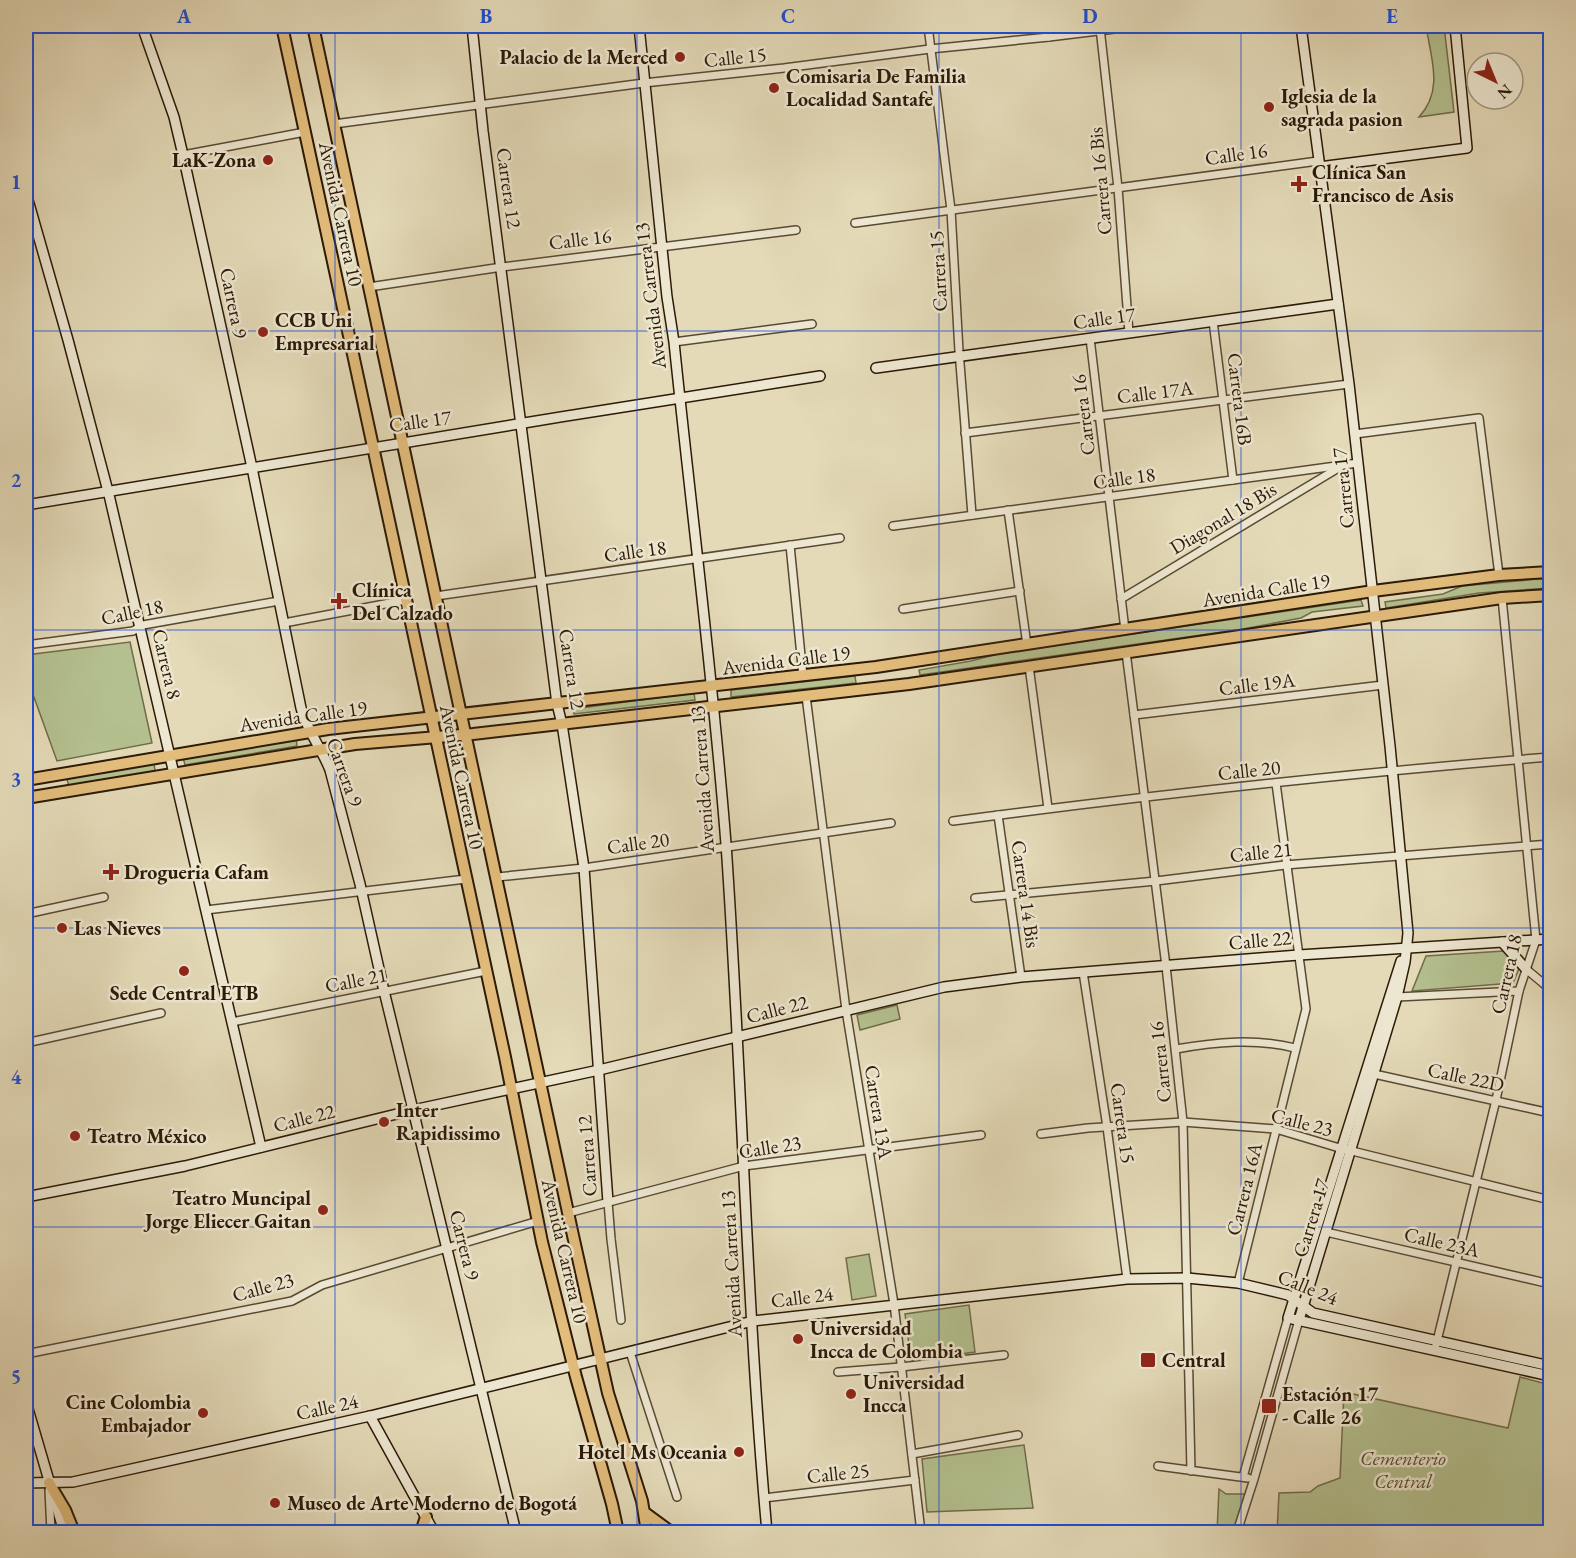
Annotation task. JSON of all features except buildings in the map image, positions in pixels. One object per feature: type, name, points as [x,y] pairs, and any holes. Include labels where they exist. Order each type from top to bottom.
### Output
[{"type":"main road","name":"Avenida Carrera 10","points":[[282,26],[512,1088],[538,1221],[573,1366],[618,1533]]},
{"type":"main road","name":"Avenida Carrera 10","points":[[313,26],[600,1359],[608,1393],[645,1513],[647,1533]]},
{"type":"main road","name":"Avenida Calle 19","points":[[26,780],[311,732],[898,664],[1372,591],[1551,572]]},
{"type":"main road","name":"Avenida Calle 19","points":[[26,798],[366,743],[562,724],[806,696],[1502,598],[1551,594]]},
{"type":"main road","points":[[49,1483],[65,1510],[74,1533]]},
{"type":"main road","points":[[645,1513],[656,1533]]},
{"type":"main road","points":[[645,1513],[671,1533]]},
{"type":"main road","points":[[421,1533],[426,1517]]},
{"type":"street","name":"Carrera 9","points":[[142,26],[174,117],[183,155],[252,468],[301,708],[334,782],[516,1533]]},
{"type":"street","name":"Carrera 12","points":[[472,26],[540,581],[557,704],[584,868],[611,1239],[621,1320]]},
{"type":"street","name":"Avenida Carrera 13","points":[[639,26],[715,707],[726,847],[767,1533]]},
{"type":"street","name":"Carrera 15","points":[[928,26],[951,210],[972,515]]},
{"type":"street","points":[[1047,26],[1049,37]]},
{"type":"street","name":"Calle 15","points":[[334,124],[644,83],[1049,37],[1100,28],[1139,26]]},
{"type":"street","name":"Carrera 17","points":[[1243,1477],[1294,1298],[1374,1074],[1397,997],[1407,948],[1408,918],[1355,434],[1301,26]]},
{"type":"street","name":"Calle 16","points":[[855,223],[1318,164],[1467,142],[1455,26]]},
{"type":"street","name":"Carrera 16 Bis","points":[[1100,28],[1118,188],[1129,333]]},
{"type":"street","points":[[183,155],[305,132]]},
{"type":"street","name":"Carrera 8","points":[[26,194],[68,340],[107,492],[261,1147]]},
{"type":"street","name":"Calle 16","points":[[369,287],[502,267],[796,230]]},
{"type":"street","name":"Calle 17","points":[[876,368],[1338,304]]},
{"type":"street","name":"Carrera 16B","points":[[1213,321],[1233,480]]},
{"type":"street","points":[[674,342],[812,324]]},
{"type":"street","name":"Carrera 16","points":[[1090,339],[1125,630]]},
{"type":"street","name":"Calle 17","points":[[26,505],[820,376]]},
{"type":"street","name":"Calle 17A","points":[[965,434],[1349,384]]},
{"type":"street","points":[[1355,434],[1479,418],[1499,576]]},
{"type":"street","name":"Calle 18","points":[[894,526],[1358,463]]},
{"type":"street","name":"Diagonal 18 Bis","points":[[1121,598],[1342,465]]},
{"type":"street","points":[[1008,510],[1027,645]]},
{"type":"street","name":"Calle 18","points":[[436,596],[840,538]]},
{"type":"street","points":[[790,545],[803,676]]},
{"type":"street","points":[[903,609],[1020,591]]},
{"type":"street","name":"Carrera 18","points":[[1435,1346],[1496,1100],[1519,991],[1536,940],[1502,598]]},
{"type":"street","points":[[284,623],[406,600]]},
{"type":"street","name":"Calle 18","points":[[26,645],[140,628],[143,625],[279,601]]},
{"type":"street","name":"Carrera 16","points":[[1126,652],[1166,966],[1183,1122],[1191,1471]]},
{"type":"street","points":[[1029,666],[1048,808]]},
{"type":"street","name":"Calle 19A","points":[[1134,715],[1383,685]]},
{"type":"street","name":"Carrera 13A","points":[[806,696],[846,1010],[894,1304],[921,1533]]},
{"type":"street","name":"Calle 20","points":[[953,821],[1048,808],[1392,770],[1551,757]]},
{"type":"street","name":"Carrera 16A","points":[[1238,1283],[1306,1009],[1285,865],[1276,783]]},
{"type":"street","name":"Carrera 14 Bis","points":[[998,815],[1021,977]]},
{"type":"street","name":"Calle 20","points":[[497,877],[584,868],[891,824]]},
{"type":"street","name":"Calle 21","points":[[975,898],[1155,881],[1285,865],[1551,843]]},
{"type":"street","points":[[206,910],[466,879]]},
{"type":"street","points":[[26,914],[104,897]]},
{"type":"street","name":"Calle 22","points":[[26,1197],[185,1166],[413,1110],[598,1070],[944,987],[1083,972],[1551,939]]},
{"type":"street","points":[[1502,942],[1526,969],[1551,989]]},
{"type":"street","name":"Carrera 17","points":[[1237,1533],[1326,1232],[1346,1149],[1390,992],[1407,948]]},
{"type":"street","name":"Calle 21","points":[[232,1022],[486,971]]},
{"type":"street","name":"Carrera 15","points":[[1083,972],[1127,1279]]},
{"type":"street","points":[[1397,997],[1519,991]]},
{"type":"street","points":[[26,1043],[161,1013]]},
{"type":"street","points":[[1176,1049],[1219,1042],[1275,1043],[1295,1048]]},
{"type":"street","name":"Calle 22D","points":[[1374,1074],[1551,1113]]},
{"type":"street","name":"Calle 23","points":[[1041,1134],[1183,1122],[1276,1130],[1551,1200]]},
{"type":"street","name":"Calle 23","points":[[568,1212],[744,1166],[981,1135]]},
{"type":"street","name":"Calle 23","points":[[26,1354],[292,1301],[322,1285],[538,1221]]},
{"type":"street","name":"Calle 23A","points":[[1326,1232],[1551,1284]]},
{"type":"street","name":"Calle 24","points":[[26,1483],[73,1482],[370,1416],[753,1321],[1127,1279],[1187,1278],[1238,1283],[1283,1293],[1294,1298],[1313,1313],[1551,1376]]},
{"type":"street","name":"Calle 24","points":[[1288,1318],[1551,1366]]},
{"type":"street","points":[[630,1352],[677,1497]]},
{"type":"street","points":[[838,1372],[902,1367],[1004,1354]]},
{"type":"street","points":[[26,1402],[64,1533]]},
{"type":"street","points":[[370,1416],[434,1533]]},
{"type":"street","points":[[912,1454],[1018,1435]]},
{"type":"street","points":[[1158,1466],[1254,1479]]},
{"type":"street","name":"Calle 25","points":[[764,1498],[915,1480]]},
{"type":"street","points":[[49,1483],[51,1533]]},
{"type":"green space","points":[[1426,26],[1444,26],[1454,112],[1419,117],[1427,107],[1434,85],[1433,62]]},
{"type":"green space","points":[[1550,578],[1550,588],[1479,593],[1386,608],[1385,602],[1443,594],[1462,586]]},
{"type":"green space","points":[[1361,600],[1363,606],[1312,612],[1301,618],[1243,629],[920,675],[919,670],[998,654]]},
{"type":"green space","points":[[130,642],[152,743],[57,761],[26,675],[26,655]]},
{"type":"green space","points":[[855,676],[856,683],[731,697],[731,690]]},
{"type":"green space","points":[[694,693],[695,700],[574,714],[573,709]]},
{"type":"green space","points":[[296,738],[297,746],[185,765],[183,757]]},
{"type":"green space","points":[[154,763],[155,771],[69,787],[67,779]]},
{"type":"green space","points":[[1504,951],[1519,969],[1513,983],[1412,991],[1426,956]]},
{"type":"green space","points":[[897,1005],[900,1019],[860,1030],[857,1015]]},
{"type":"green space","points":[[869,1254],[876,1296],[852,1300],[846,1258]]},
{"type":"green space","points":[[969,1305],[975,1352],[911,1361],[905,1314]]},
{"type":"green space","name":"Cementerio Central","points":[[1520,1377],[1550,1385],[1550,1532],[1277,1532],[1279,1493],[1310,1492],[1318,1486],[1340,1478],[1344,1392],[1508,1428]]},
{"type":"green space","points":[[1024,1445],[1033,1508],[927,1512],[922,1459]]},
{"type":"green space","points":[[1219,1489],[1226,1494],[1246,1494],[1234,1532],[1217,1532]]},
{"type":"place","name":"Palacio de la Merced","points":[[680,57]]},
{"type":"place","name":"Comisaria De Familia Localidad Santafe","points":[[774,88]]},
{"type":"place","name":"Iglesia de la sagrada pasion","points":[[1269,107]]},
{"type":"place","name":"LaK-Zona","points":[[268,160]]},
{"type":"place","name":"Clínica San Francisco de Asis","points":[[1299,184]]},
{"type":"place","name":"CCB Uni Empresarial","points":[[263,332]]},
{"type":"place","name":"Clínica Del Calzado","points":[[339,601]]},
{"type":"place","name":"Drogueria Cafam","points":[[111,872]]},
{"type":"place","name":"Las Nieves","points":[[62,928]]},
{"type":"place","name":"Sede Central ETB","points":[[184,971]]},
{"type":"place","name":"Inter Rapidissimo","points":[[384,1122]]},
{"type":"place","name":"Teatro México","points":[[75,1136]]},
{"type":"place","name":"Teatro Muncipal Jorge Eliecer Gaitan","points":[[323,1210]]},
{"type":"place","name":"Universidad Incca de Colombia","points":[[798,1339]]},
{"type":"place","name":"Central","points":[[1148,1360]]},
{"type":"place","name":"Universidad Incca","points":[[851,1394]]},
{"type":"place","name":"Estación 17 - Calle 26","points":[[1269,1406]]},
{"type":"place","name":"Cine Colombia Embajador","points":[[203,1413]]},
{"type":"place","name":"Hotel Ms Oceania","points":[[739,1452]]},
{"type":"place","name":"Museo de Arte Moderno de Bogotá","points":[[275,1503]]}]
